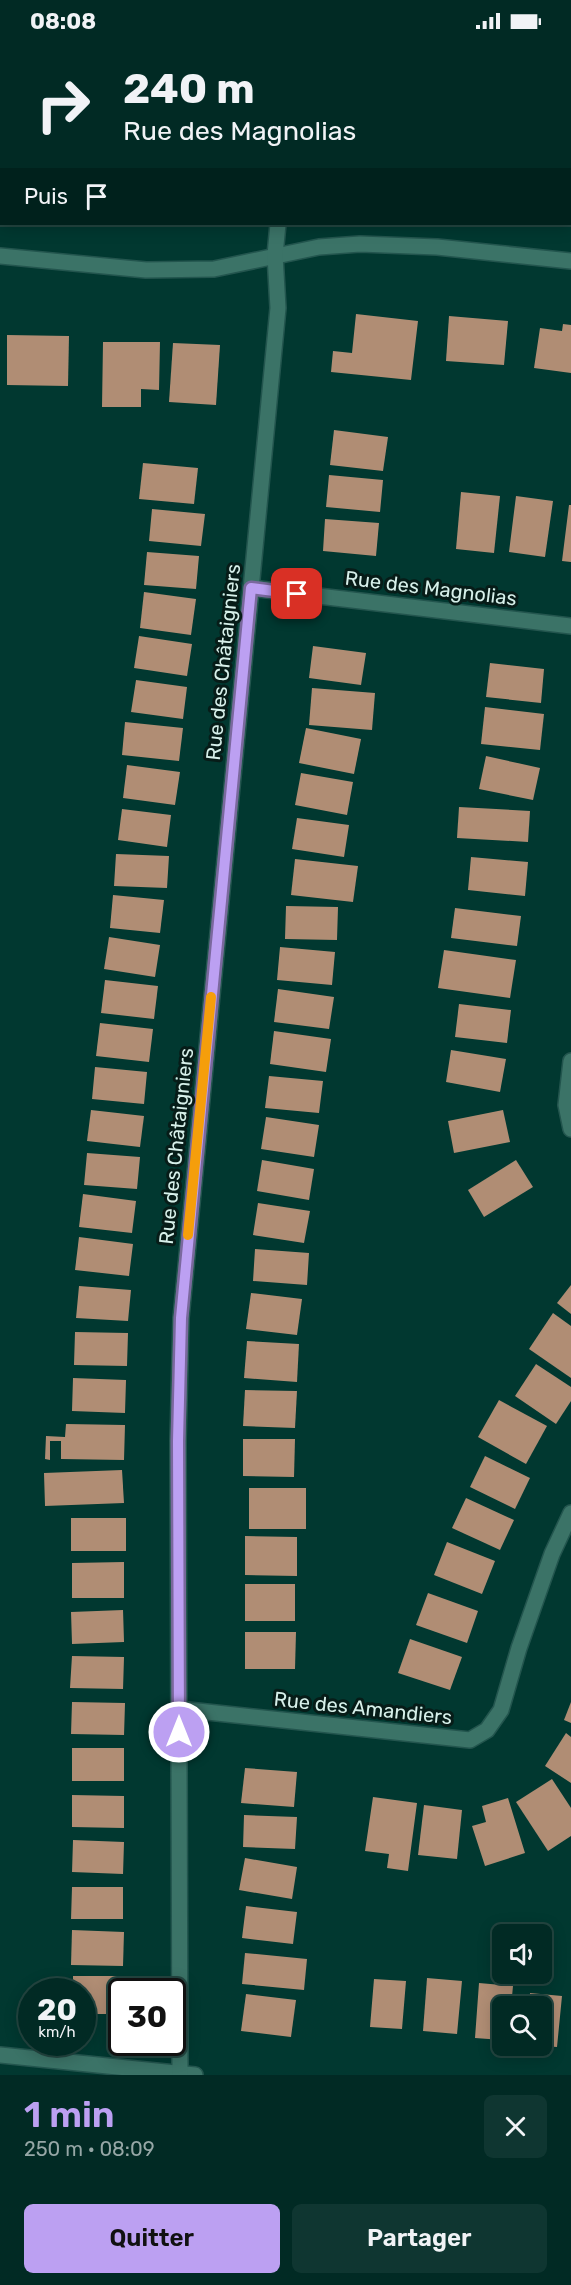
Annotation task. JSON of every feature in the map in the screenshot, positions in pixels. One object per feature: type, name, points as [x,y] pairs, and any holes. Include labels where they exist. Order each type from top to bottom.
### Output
[{"type":"street","name":"Rue des Châtaigniers","points":[[185,2074],[179,1709],[178,1431],[181,1327],[278,308],[275,255],[278,225]]},
{"type":"street","points":[[0,256],[146,270],[214,269],[320,247],[360,244],[437,248],[571,261]]},
{"type":"street","name":"Rue des Magnolias","points":[[251,588],[571,626]]},
{"type":"street","points":[[571,1061],[566,1105],[571,1129]]},
{"type":"street","name":"Rue des Amandiers","points":[[179,1709],[470,1740],[487,1730],[501,1710],[537,1595],[552,1554],[571,1513]]},
{"type":"street","points":[[0,2055],[185,2074]]},
{"type":"building","points":[[356,314],[418,321],[411,380],[331,372],[333,351],[352,353]]},
{"type":"building","points":[[449,316],[508,321],[504,365],[446,361]]},
{"type":"building","points":[[563,324],[571,325],[571,373],[534,368],[540,328],[562,331]]},
{"type":"building","points":[[7,335],[69,336],[68,386],[7,385]]},
{"type":"building","points":[[103,342],[160,342],[159,390],[141,389],[141,407],[102,407]]},
{"type":"building","points":[[173,343],[220,345],[216,405],[169,402]]},
{"type":"building","points":[[334,430],[388,437],[383,471],[330,465]]},
{"type":"building","points":[[143,463],[198,468],[194,504],[139,499]]},
{"type":"building","points":[[329,475],[383,480],[380,512],[326,507]]},
{"type":"building","points":[[461,492],[500,496],[494,553],[456,549]]},
{"type":"building","points":[[516,496],[553,501],[545,557],[509,552]]},
{"type":"building","points":[[569,505],[571,505],[571,562],[562,561]]},
{"type":"building","points":[[152,509],[205,514],[201,546],[149,541]]},
{"type":"building","points":[[325,519],[379,523],[376,556],[323,551]]},
{"type":"building","points":[[147,552],[199,556],[196,589],[144,585]]},
{"type":"building","points":[[144,592],[196,599],[191,635],[140,628]]},
{"type":"building","points":[[139,636],[192,644],[187,676],[134,668]]},
{"type":"building","points":[[313,646],[366,653],[361,685],[309,678]]},
{"type":"building","points":[[490,663],[544,669],[541,703],[486,697]]},
{"type":"building","points":[[136,680],[187,687],[183,719],[131,712]]},
{"type":"building","points":[[312,688],[375,693],[372,730],[309,725]]},
{"type":"building","points":[[485,707],[544,714],[540,750],[481,744]]},
{"type":"building","points":[[125,722],[183,728],[179,761],[122,755]]},
{"type":"building","points":[[306,728],[361,739],[354,774],[299,763]]},
{"type":"building","points":[[486,756],[540,768],[533,800],[479,789]]},
{"type":"building","points":[[127,765],[180,772],[175,805],[123,798]]},
{"type":"building","points":[[301,773],[353,782],[347,815],[295,805]]},
{"type":"building","points":[[459,807],[530,811],[528,842],[457,838]]},
{"type":"building","points":[[122,809],[171,815],[167,847],[118,840]]},
{"type":"building","points":[[297,818],[349,825],[344,857],[292,849]]},
{"type":"building","points":[[116,854],[169,856],[167,888],[114,886]]},
{"type":"building","points":[[471,857],[528,862],[525,896],[468,890]]},
{"type":"building","points":[[295,859],[358,866],[353,902],[291,895]]},
{"type":"building","points":[[113,895],[164,900],[160,933],[110,928]]},
{"type":"building","points":[[286,906],[338,907],[337,940],[285,939]]},
{"type":"building","points":[[455,908],[521,916],[517,946],[451,938]]},
{"type":"building","points":[[109,937],[160,945],[155,977],[104,969]]},
{"type":"building","points":[[280,947],[335,952],[332,985],[277,980]]},
{"type":"building","points":[[444,950],[516,960],[510,998],[438,988]]},
{"type":"building","points":[[105,980],[158,986],[154,1019],[101,1013]]},
{"type":"building","points":[[278,989],[334,997],[329,1029],[274,1022]]},
{"type":"building","points":[[459,1004],[511,1010],[507,1043],[455,1037]]},
{"type":"building","points":[[100,1023],[153,1029],[149,1062],[96,1056]]},
{"type":"building","points":[[274,1031],[331,1039],[326,1072],[270,1064]]},
{"type":"building","points":[[451,1050],[506,1059],[500,1092],[446,1082]]},
{"type":"building","points":[[95,1067],[147,1072],[144,1104],[92,1099]]},
{"type":"building","points":[[269,1076],[323,1081],[319,1113],[265,1108]]},
{"type":"building","points":[[91,1110],[144,1116],[140,1147],[87,1141]]},
{"type":"building","points":[[503,1110],[510,1142],[454,1153],[448,1121]]},
{"type":"building","points":[[266,1117],[319,1125],[314,1157],[261,1149]]},
{"type":"building","points":[[87,1153],[140,1157],[137,1189],[84,1185]]},
{"type":"building","points":[[262,1160],[314,1169],[309,1200],[257,1191]]},
{"type":"building","points":[[516,1160],[533,1187],[484,1217],[468,1190]]},
{"type":"building","points":[[83,1194],[136,1201],[132,1233],[79,1227]]},
{"type":"building","points":[[258,1203],[310,1211],[304,1243],[253,1235]]},
{"type":"building","points":[[79,1237],[133,1244],[129,1276],[75,1270]]},
{"type":"building","points":[[255,1249],[309,1253],[307,1285],[253,1281]]},
{"type":"building","points":[[571,1285],[571,1314],[557,1303]]},
{"type":"building","points":[[79,1286],[131,1290],[128,1321],[76,1318]]},
{"type":"building","points":[[251,1293],[302,1299],[297,1335],[246,1329]]},
{"type":"building","points":[[553,1313],[571,1326],[571,1378],[529,1349]]},
{"type":"building","points":[[75,1332],[128,1333],[127,1366],[74,1365]]},
{"type":"building","points":[[247,1341],[299,1344],[297,1382],[244,1378]]},
{"type":"building","points":[[536,1364],[571,1387],[571,1401],[556,1424],[515,1396]]},
{"type":"building","points":[[73,1378],[126,1380],[125,1413],[72,1411]]},
{"type":"building","points":[[245,1390],[297,1391],[295,1428],[243,1426]]},
{"type":"building","points":[[499,1400],[547,1426],[526,1464],[478,1437]]},
{"type":"building","points":[[66,1424],[125,1425],[124,1460],[61,1459],[61,1441],[50,1441],[50,1460],[45,1459],[46,1436],[65,1437]]},
{"type":"building","points":[[243,1439],[295,1439],[294,1477],[243,1476]]},
{"type":"building","points":[[485,1456],[530,1478],[515,1509],[470,1487]]},
{"type":"building","points":[[122,1470],[124,1503],[45,1506],[44,1473]]},
{"type":"building","points":[[249,1488],[306,1488],[306,1529],[249,1529]]},
{"type":"building","points":[[466,1498],[514,1520],[500,1550],[452,1528]]},
{"type":"building","points":[[71,1518],[126,1518],[126,1551],[71,1551]]},
{"type":"building","points":[[245,1536],[297,1537],[297,1576],[245,1575]]},
{"type":"building","points":[[447,1542],[495,1561],[482,1594],[434,1575]]},
{"type":"building","points":[[124,1562],[124,1598],[72,1598],[72,1563]]},
{"type":"building","points":[[245,1584],[295,1584],[295,1621],[245,1621]]},
{"type":"building","points":[[428,1593],[478,1611],[467,1643],[416,1625]]},
{"type":"building","points":[[123,1610],[124,1642],[72,1644],[71,1612]]},
{"type":"building","points":[[245,1632],[296,1632],[295,1669],[245,1669]]},
{"type":"building","points":[[410,1639],[462,1657],[450,1690],[398,1673]]},
{"type":"building","points":[[72,1656],[124,1657],[123,1689],[70,1688]]},
{"type":"building","points":[[72,1702],[125,1703],[124,1735],[71,1734]]},
{"type":"building","points":[[571,1702],[571,1723],[564,1720]]},
{"type":"building","points":[[566,1733],[571,1737],[571,1783],[545,1766]]},
{"type":"building","points":[[72,1748],[124,1748],[124,1781],[72,1781]]},
{"type":"building","points":[[245,1768],[297,1772],[294,1807],[241,1803]]},
{"type":"building","points":[[552,1779],[571,1808],[571,1836],[548,1851],[516,1802]]},
{"type":"building","points":[[72,1795],[124,1796],[124,1828],[72,1827]]},
{"type":"building","points":[[373,1797],[417,1803],[408,1871],[387,1868],[389,1854],[365,1851]]},
{"type":"building","points":[[508,1798],[525,1853],[485,1866],[472,1826],[486,1822],[482,1806]]},
{"type":"building","points":[[424,1805],[462,1810],[457,1859],[418,1855]]},
{"type":"building","points":[[244,1815],[297,1817],[295,1849],[243,1847]]},
{"type":"building","points":[[73,1840],[124,1842],[123,1874],[72,1872]]},
{"type":"building","points":[[245,1858],[297,1867],[292,1899],[239,1890]]},
{"type":"building","points":[[72,1887],[123,1887],[123,1919],[71,1919]]},
{"type":"building","points":[[246,1906],[297,1912],[293,1944],[242,1938]]},
{"type":"building","points":[[72,1930],[124,1932],[123,1966],[71,1965]]},
{"type":"building","points":[[245,1953],[307,1959],[304,1990],[242,1984]]},
{"type":"building","points":[[73,1976],[121,1976],[121,1978],[108,1978],[108,2014],[96,2014],[96,1978],[73,1978]]},
{"type":"building","points":[[427,1978],[462,1981],[457,2034],[423,2031]]},
{"type":"building","points":[[374,1979],[406,1981],[402,2029],[370,2027]]},
{"type":"building","points":[[479,1983],[513,1986],[512,1996],[492,1996],[492,2039],[475,2038]]},
{"type":"building","points":[[530,1993],[562,1996],[557,2047],[552,2047],[552,1996],[530,1996]]},
{"type":"building","points":[[246,1994],[296,2000],[291,2037],[241,2031]]},
{"type":"slow traffic","points":[[188,1235],[211,997]]},
{"type":"route","points":[[179,1732],[178,1392],[181,1318],[251,588],[297,594]]}]
